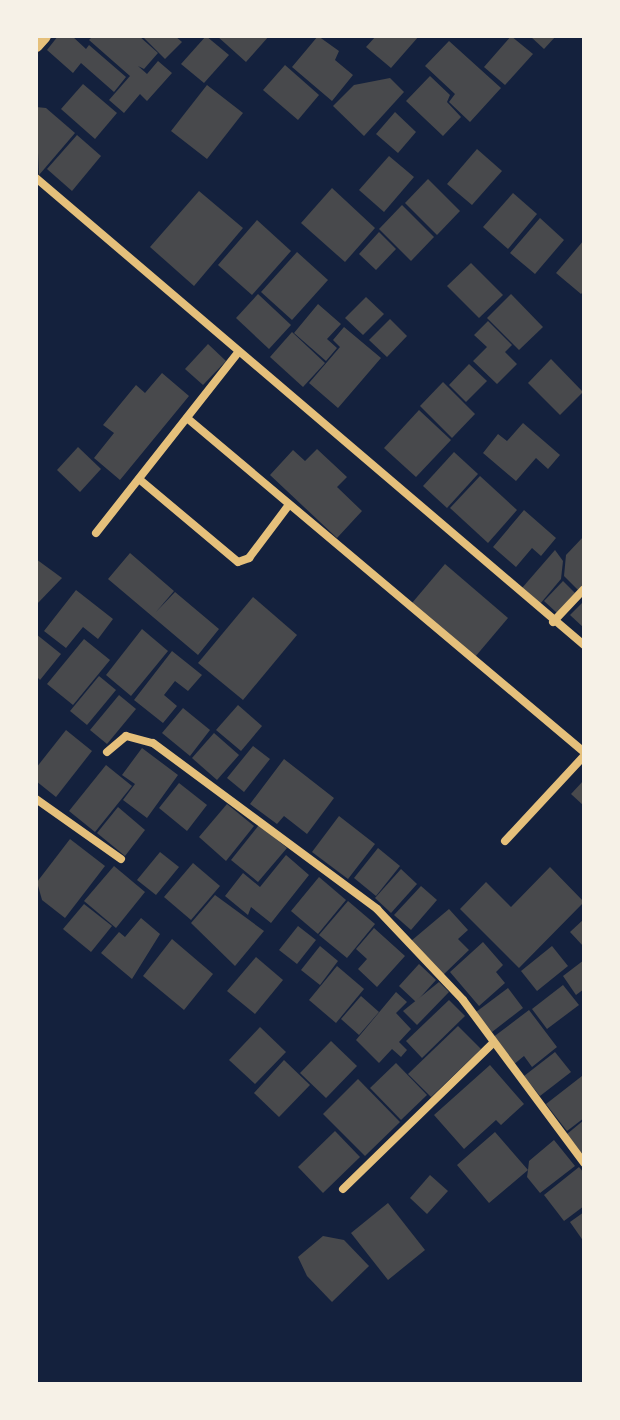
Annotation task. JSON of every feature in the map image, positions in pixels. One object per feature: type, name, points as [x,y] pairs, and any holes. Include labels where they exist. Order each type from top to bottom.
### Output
[{"type":"street","points":[[36,45],[44,36]]},
{"type":"street","points":[[36,178],[553,622],[584,645]]},
{"type":"street","points":[[96,533],[239,351]]},
{"type":"street","points":[[187,418],[584,754],[505,841]]},
{"type":"street","points":[[139,479],[238,562],[249,558],[288,506]]},
{"type":"street","points":[[553,622],[584,589]]},
{"type":"street","points":[[107,752],[126,736],[140,735],[377,909],[463,1000],[492,1044],[584,1163]]},
{"type":"street","points":[[36,799],[121,859]]},
{"type":"street","points":[[343,1189],[492,1044]]},
{"type":"building","points":[[58,36],[72,36],[86,49],[89,45],[126,77],[114,92],[81,63],[73,73],[47,50]]},
{"type":"building","points":[[93,36],[139,36],[158,53],[144,69],[138,66],[147,74],[158,61],[172,73],[147,101],[140,94],[124,113],[109,100],[130,76],[89,40]]},
{"type":"building","points":[[175,36],[182,42],[165,59],[144,38]]},
{"type":"building","points":[[206,36],[229,55],[204,83],[181,64]]},
{"type":"building","points":[[217,36],[269,36],[246,62]]},
{"type":"building","points":[[318,36],[339,51],[335,60],[353,75],[332,101],[292,67]]},
{"type":"building","points":[[376,36],[419,36],[391,68],[366,47]]},
{"type":"building","points":[[511,36],[533,54],[505,85],[484,67]]},
{"type":"building","points":[[530,36],[556,36],[544,49]]},
{"type":"building","points":[[449,41],[501,88],[470,122],[449,102],[455,94],[425,66]]},
{"type":"building","points":[[285,65],[319,95],[298,120],[263,90]]},
{"type":"building","points":[[430,76],[450,95],[447,102],[461,117],[443,136],[406,101]]},
{"type":"building","points":[[390,78],[404,92],[364,136],[333,106],[354,85]]},
{"type":"building","points":[[83,84],[117,113],[95,139],[61,109]]},
{"type":"building","points":[[207,85],[243,113],[207,159],[171,131]]},
{"type":"building","points":[[36,107],[46,108],[75,133],[39,175]]},
{"type":"building","points":[[395,112],[416,132],[398,153],[376,134]]},
{"type":"building","points":[[77,135],[101,156],[72,191],[47,169]]},
{"type":"building","points":[[477,149],[502,171],[472,205],[447,184]]},
{"type":"building","points":[[389,156],[414,177],[384,212],[359,190]]},
{"type":"building","points":[[428,179],[460,211],[437,235],[405,203]]},
{"type":"building","points":[[332,188],[375,228],[345,262],[301,223]]},
{"type":"building","points":[[199,191],[243,228],[194,286],[150,247]]},
{"type":"building","points":[[513,193],[537,214],[508,249],[483,227]]},
{"type":"building","points":[[402,205],[434,237],[411,261],[379,229]]},
{"type":"building","points":[[540,218],[564,240],[535,274],[510,253]]},
{"type":"building","points":[[257,220],[291,251],[252,295],[218,265]]},
{"type":"building","points":[[379,232],[396,249],[376,270],[359,254]]},
{"type":"building","points":[[584,240],[584,291],[581,294],[556,273]]},
{"type":"building","points":[[297,252],[328,280],[292,320],[261,292]]},
{"type":"building","points":[[471,263],[503,295],[479,318],[447,286]]},
{"type":"building","points":[[258,294],[291,325],[269,349],[236,318]]},
{"type":"building","points":[[511,294],[543,327],[519,350],[487,318]]},
{"type":"building","points":[[366,297],[384,314],[363,335],[345,318]]},
{"type":"building","points":[[318,304],[341,324],[327,339],[337,348],[326,361],[294,333]]},
{"type":"building","points":[[390,319],[407,336],[387,357],[369,340]]},
{"type":"building","points":[[488,321],[512,345],[505,352],[517,364],[497,384],[473,361],[487,347],[474,335]]},
{"type":"building","points":[[344,327],[381,358],[338,408],[309,383],[340,347],[333,340]]},
{"type":"building","points":[[292,332],[325,363],[303,387],[270,357]]},
{"type":"building","points":[[208,344],[226,361],[203,385],[185,369]]},
{"type":"building","points":[[551,359],[583,392],[560,415],[528,383]]},
{"type":"building","points":[[469,364],[487,381],[466,402],[449,385]]},
{"type":"building","points":[[162,373],[189,396],[120,480],[94,458],[114,433],[103,425],[136,385],[145,393]]},
{"type":"building","points":[[443,382],[475,414],[452,438],[420,406]]},
{"type":"building","points":[[419,410],[451,440],[416,477],[384,448]]},
{"type":"building","points":[[523,423],[560,455],[548,469],[536,458],[516,481],[483,453],[498,434],[507,441]]},
{"type":"building","points":[[78,447],[101,469],[80,492],[57,470]]},
{"type":"building","points":[[317,449],[347,477],[337,487],[362,511],[337,538],[270,475],[293,450],[305,461]]},
{"type":"building","points":[[454,452],[478,474],[447,508],[423,486]]},
{"type":"building","points":[[480,476],[517,510],[488,543],[450,508]]},
{"type":"building","points":[[524,510],[556,538],[541,556],[532,548],[516,567],[493,547]]},
{"type":"building","points":[[584,536],[584,584],[578,590],[564,576],[566,555]]},
{"type":"building","points":[[555,550],[563,561],[561,579],[540,604],[522,588]]},
{"type":"building","points":[[130,553],[174,591],[156,612],[175,592],[219,629],[198,655],[108,579]]},
{"type":"building","points":[[36,559],[62,578],[36,605]]},
{"type":"building","points":[[445,564],[508,618],[475,657],[412,603]]},
{"type":"building","points":[[563,581],[575,593],[557,613],[544,601]]},
{"type":"building","points":[[76,590],[113,619],[98,639],[83,627],[66,648],[44,631]]},
{"type":"building","points":[[253,597],[297,635],[243,700],[198,663]]},
{"type":"building","points":[[584,601],[584,628],[570,615]]},
{"type":"building","points":[[142,629],[168,651],[131,696],[106,675]]},
{"type":"building","points":[[36,634],[61,654],[40,680],[36,676]]},
{"type":"building","points":[[84,639],[110,660],[73,705],[47,684]]},
{"type":"building","points":[[172,651],[202,675],[188,691],[175,681],[164,695],[177,706],[163,723],[134,700]]},
{"type":"building","points":[[99,676],[116,690],[87,725],[70,711]]},
{"type":"building","points":[[119,695],[136,709],[107,744],[90,730]]},
{"type":"building","points":[[238,705],[262,726],[241,751],[216,730]]},
{"type":"building","points":[[183,708],[210,730],[190,756],[162,733]]},
{"type":"building","points":[[66,730],[92,751],[56,797],[36,781],[36,768]]},
{"type":"building","points":[[214,733],[239,755],[217,780],[192,758]]},
{"type":"building","points":[[253,746],[270,759],[244,792],[227,778]]},
{"type":"building","points":[[142,748],[178,775],[147,818],[123,800],[135,784],[122,775]]},
{"type":"building","points":[[284,759],[334,798],[307,834],[284,816],[277,824],[250,804]]},
{"type":"building","points":[[106,765],[132,786],[95,832],[69,811]]},
{"type":"building","points":[[584,780],[584,806],[571,794]]},
{"type":"building","points":[[179,783],[207,805],[187,831],[159,808]]},
{"type":"building","points":[[227,804],[254,826],[226,861],[199,837]]},
{"type":"building","points":[[118,807],[145,830],[125,856],[97,833]]},
{"type":"building","points":[[339,816],[375,844],[348,879],[312,852]]},
{"type":"building","points":[[259,825],[287,848],[258,882],[231,860]]},
{"type":"building","points":[[70,839],[105,866],[65,918],[42,900],[37,882]]},
{"type":"building","points":[[378,848],[400,866],[376,896],[354,878]]},
{"type":"building","points":[[160,852],[179,867],[156,895],[137,880]]},
{"type":"building","points":[[286,855],[309,875],[271,923],[251,907],[248,915],[225,896],[243,873],[260,887]]},
{"type":"building","points":[[193,863],[220,886],[191,920],[164,897]]},
{"type":"building","points":[[114,866],[145,892],[116,928],[84,901]]},
{"type":"building","points":[[550,867],[584,902],[519,968],[460,909],[486,882],[511,907]]},
{"type":"building","points":[[401,869],[417,884],[391,913],[375,898]]},
{"type":"building","points":[[319,877],[346,900],[318,934],[291,911]]},
{"type":"building","points":[[421,886],[437,900],[411,930],[394,915]]},
{"type":"building","points":[[215,895],[264,931],[235,966],[191,923]]},
{"type":"building","points":[[348,901],[375,924],[347,958],[319,935]]},
{"type":"building","points":[[84,904],[112,926],[91,952],[63,929]]},
{"type":"building","points":[[449,909],[468,930],[458,939],[469,950],[443,975],[411,941]]},
{"type":"building","points":[[141,918],[160,934],[132,979],[101,953],[119,932],[125,937]]},
{"type":"building","points":[[584,919],[584,947],[570,932]]},
{"type":"building","points":[[298,926],[316,940],[297,964],[279,950]]},
{"type":"building","points":[[374,928],[405,956],[377,987],[358,969],[367,959],[356,949]]},
{"type":"building","points":[[172,939],[213,974],[184,1010],[143,976]]},
{"type":"building","points":[[483,942],[503,965],[496,972],[505,983],[479,1006],[450,972]]},
{"type":"building","points":[[320,946],[338,961],[320,985],[301,970]]},
{"type":"building","points":[[552,946],[568,966],[537,991],[521,971]]},
{"type":"building","points":[[256,957],[283,980],[255,1014],[227,991]]},
{"type":"building","points":[[584,960],[584,989],[576,995],[563,976]]},
{"type":"building","points":[[419,964],[436,980],[416,1002],[399,986]]},
{"type":"building","points":[[337,966],[364,989],[336,1023],[309,1000]]},
{"type":"building","points":[[439,982],[449,992],[417,1025],[403,1011]]},
{"type":"building","points":[[563,985],[579,1005],[547,1029],[532,1009]]},
{"type":"building","points":[[508,988],[523,1008],[492,1032],[476,1012]]},
{"type":"building","points":[[396,992],[407,1002],[396,1013],[411,1029],[399,1042],[407,1050],[401,1057],[392,1049],[379,1063],[356,1040]]},
{"type":"building","points":[[361,996],[379,1012],[359,1035],[341,1019]]},
{"type":"building","points":[[449,1000],[465,1016],[422,1058],[406,1041]]},
{"type":"building","points":[[529,1010],[557,1047],[532,1067],[524,1056],[513,1065],[492,1038]]},
{"type":"building","points":[[458,1026],[481,1049],[431,1097],[408,1074]]},
{"type":"building","points":[[260,1027],[286,1052],[255,1084],[229,1060]]},
{"type":"building","points":[[331,1041],[357,1066],[326,1098],[300,1073]]},
{"type":"building","points":[[555,1052],[571,1072],[540,1096],[524,1076]]},
{"type":"building","points":[[284,1060],[310,1085],[279,1117],[254,1093]]},
{"type":"building","points":[[396,1063],[427,1095],[401,1120],[370,1088]]},
{"type":"building","points":[[490,1065],[524,1104],[501,1125],[496,1120],[464,1149],[434,1115]]},
{"type":"building","points":[[582,1076],[584,1118],[567,1131],[546,1104]]},
{"type":"building","points":[[358,1079],[400,1122],[365,1156],[323,1114]]},
{"type":"building","points":[[584,1120],[584,1156],[567,1134]]},
{"type":"building","points":[[335,1131],[360,1157],[323,1193],[298,1167]]},
{"type":"building","points":[[495,1132],[528,1170],[489,1203],[457,1165]]},
{"type":"building","points":[[554,1140],[575,1166],[540,1193],[527,1177],[529,1161]]},
{"type":"building","points":[[579,1167],[584,1173],[584,1206],[564,1221],[544,1195]]},
{"type":"building","points":[[430,1175],[448,1191],[427,1214],[410,1198]]},
{"type":"building","points":[[388,1203],[425,1250],[388,1280],[351,1233]]},
{"type":"building","points":[[584,1212],[584,1242],[570,1222]]},
{"type":"building","points":[[323,1236],[344,1240],[369,1266],[332,1302],[307,1276],[298,1257]]}]
